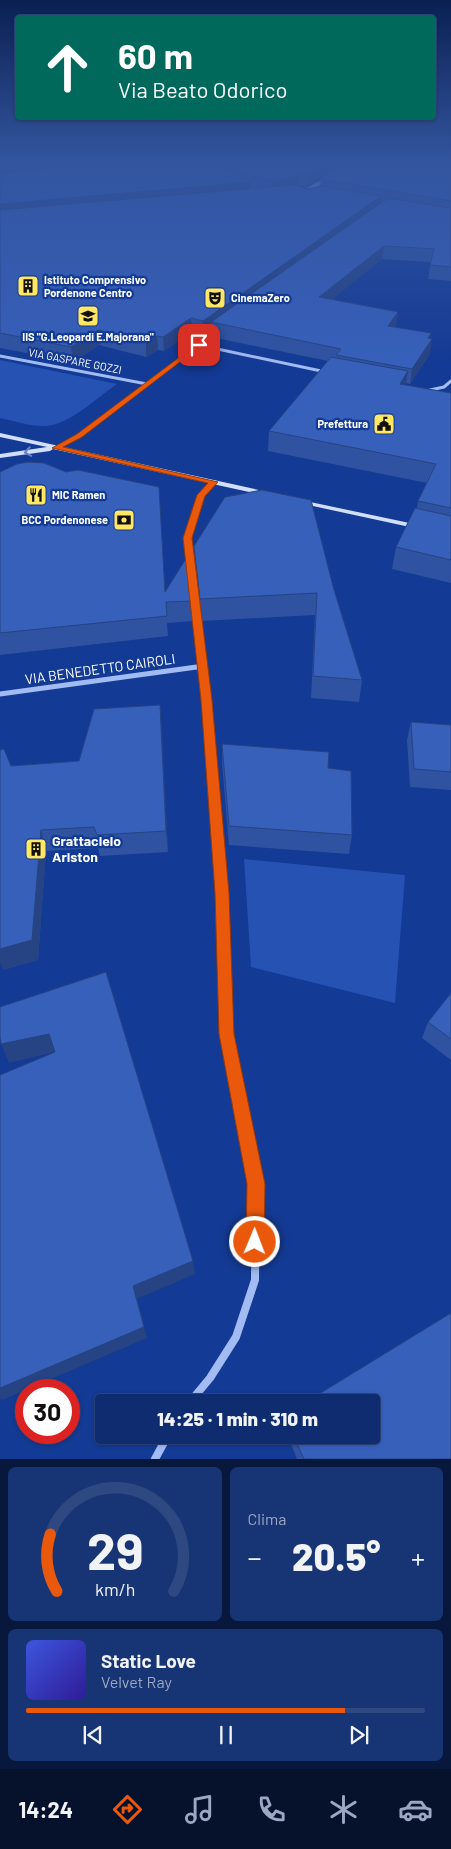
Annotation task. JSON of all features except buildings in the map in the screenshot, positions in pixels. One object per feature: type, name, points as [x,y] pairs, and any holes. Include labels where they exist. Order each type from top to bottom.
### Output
[{"type":"main road","points":[[0,435],[279,496]]},
{"type":"main road","points":[[0,456],[56,448]]},
{"type":"main road","points":[[288,498],[432,530]]},
{"type":"street","points":[[56,448],[80,435],[224,324]]},
{"type":"street","points":[[199,345],[330,373]]},
{"type":"street","name":"VIA GASPARE GOZZI","points":[[0,356],[147,384]]},
{"type":"street","points":[[430,390],[443,388],[451,381]]},
{"type":"street","points":[[424,389],[444,392]]},
{"type":"street","points":[[197,1394],[210,1378],[236,1336],[255,1280],[256,1184],[227,1034],[219,854],[204,666],[187,538],[201,495],[214,482]]},
{"type":"street","name":"VIA BENEDETTO CAIROLI","points":[[0,694],[204,666]]},
{"type":"street","points":[[155,1459],[163,1444]]},
{"type":"shaded area","points":[[0,360],[117,384],[83,410],[64,421],[46,426],[29,425],[0,418]]},
{"type":"shaded area","points":[[244,859],[405,875],[395,1003],[251,967]]},
{"type":"place","name":"Istituto Comprensivo Pordenone Centro","points":[[28,286]]},
{"type":"place","name":"CinemaZero","points":[[215,298]]},
{"type":"place","name":"IIS \"G.Leopardi E.Majorana\"","points":[[88,316]]},
{"type":"place","name":"Prefettura","points":[[384,424]]},
{"type":"place","name":"MIC Ramen","points":[[36,495]]},
{"type":"place","name":"BCC Pordenonese","points":[[124,520]]},
{"type":"place","name":"Grattacielo Ariston","points":[[36,849]]},
{"type":"route","points":[[199,345],[80,435],[56,448],[214,482],[201,495],[187,538],[207,700],[222,893],[227,1034],[256,1184],[255,1242]]}]
